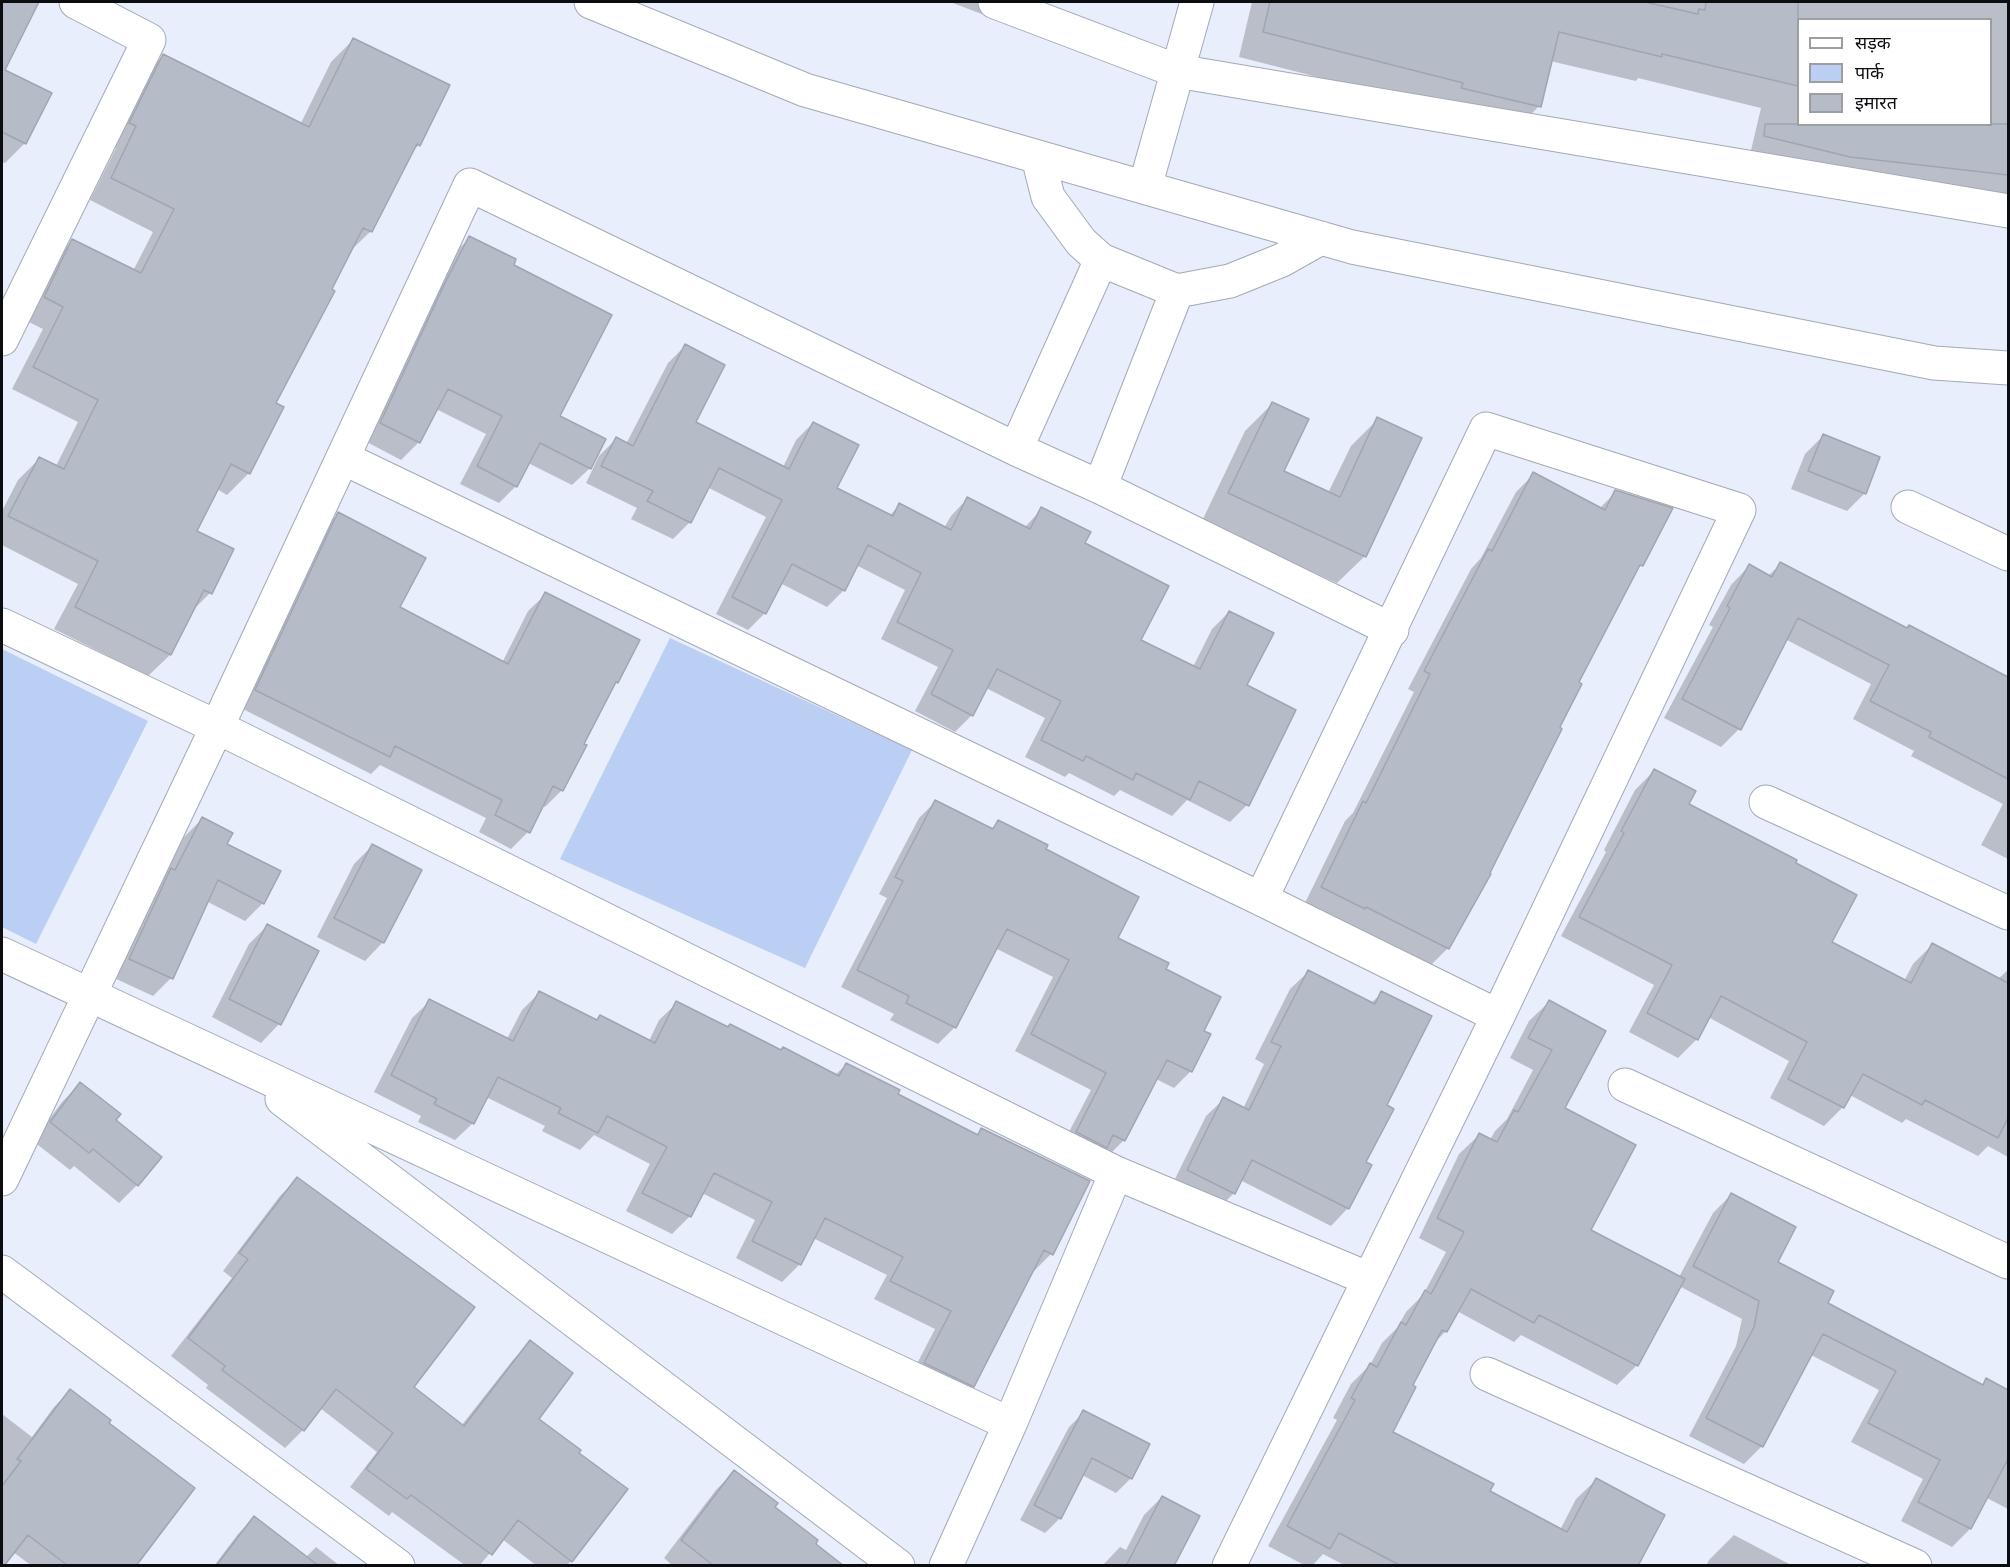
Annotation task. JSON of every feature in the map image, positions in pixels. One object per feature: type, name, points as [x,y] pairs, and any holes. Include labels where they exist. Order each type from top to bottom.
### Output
[{"type":"street","points":[[2,339],[149,40],[76,2]]},
{"type":"street","points":[[591,2],[805,90],[1352,247],[1934,363],[2008,368]]},
{"type":"street","points":[[995,2],[1177,71],[2008,211]]},
{"type":"street","points":[[1145,187],[1197,2]]},
{"type":"street","points":[[1038,157],[1048,197],[1081,242],[1101,260],[1177,291],[1230,281],[1282,260],[1321,238]]},
{"type":"street","points":[[2,1179],[217,728],[470,185],[1016,449],[1100,487],[1392,630]]},
{"type":"street","points":[[1016,449],[1101,260]]},
{"type":"street","points":[[1100,487],[1177,291]]},
{"type":"street","points":[[1229,1566],[1498,1016],[1739,510],[1486,429],[1392,630],[1261,899]]},
{"type":"street","points":[[343,458],[1261,899],[1498,1016]]},
{"type":"street","points":[[1908,507],[2008,554]]},
{"type":"street","points":[[2,625],[217,728],[1116,1173],[1369,1279]]},
{"type":"street","points":[[1766,802],[2008,913]]},
{"type":"street","points":[[2,954],[1010,1424]]},
{"type":"street","points":[[230,1059],[898,1566]]},
{"type":"street","points":[[1625,1085],[2008,1262]]},
{"type":"street","points":[[946,1566],[1010,1424],[1116,1173]]},
{"type":"street","points":[[2,1272],[398,1566]]},
{"type":"street","points":[[1486,1374],[1915,1566]]},
{"type":"green space","points":[[670,638],[912,750],[805,968],[560,859]]},
{"type":"green space","points":[[2,649],[148,721],[36,944],[2,927]]},
{"type":"building","points":[[2,2],[39,2],[5,70],[52,93],[26,144],[2,132]]},
{"type":"building","points":[[1270,2],[1645,2],[1698,14],[1699,9],[1705,10],[1706,2],[1798,2],[1797,86],[1559,32],[1541,107],[1461,88],[1463,83],[1263,32]]},
{"type":"building","points":[[353,38],[450,85],[420,146],[417,144],[372,232],[363,228],[332,289],[335,291],[276,403],[284,407],[250,474],[231,464],[197,531],[234,549],[212,594],[204,590],[171,655],[75,607],[98,561],[8,516],[39,457],[64,469],[98,400],[33,367],[63,307],[44,297],[72,239],[141,273],[174,209],[111,178],[136,126],[129,123],[163,54],[309,127]]},
{"type":"building","points":[[1765,124],[1992,126],[1992,124],[2008,124],[2008,175],[1850,157],[1764,136]]},
{"type":"building","points":[[469,236],[516,259],[514,265],[612,315],[560,416],[606,439],[591,469],[540,443],[517,487],[477,466],[502,416],[448,389],[420,443],[380,423]]},
{"type":"building","points":[[685,344],[725,365],[696,422],[789,469],[813,422],[859,445],[837,488],[893,516],[899,503],[951,530],[967,497],[1030,529],[1041,507],[1091,532],[1085,543],[1169,586],[1141,640],[1200,669],[1229,611],[1274,633],[1247,685],[1296,710],[1249,806],[1199,781],[1190,800],[1136,773],[1133,780],[1086,756],[1083,761],[1041,740],[1061,701],[997,669],[973,716],[931,694],[953,650],[897,622],[921,573],[868,545],[845,591],[792,564],[766,614],[732,597],[782,500],[719,468],[691,523],[647,501],[653,491],[601,466],[616,437],[633,446]]},
{"type":"building","points":[[1272,402],[1309,419],[1284,471],[1340,497],[1377,417],[1422,438],[1366,557],[1228,493]]},
{"type":"building","points":[[1823,434],[1880,457],[1866,494],[1808,471]]},
{"type":"building","points":[[1533,472],[1605,510],[1615,490],[1673,508],[1643,566],[1640,565],[1579,682],[1582,684],[1560,727],[1562,729],[1491,874],[1449,949],[1321,887],[1430,674],[1424,671],[1488,549],[1492,551]]},
{"type":"building","points":[[338,512],[426,558],[400,607],[508,664],[545,592],[640,640],[584,744],[587,745],[563,791],[553,786],[530,833],[495,815],[502,800],[395,746],[390,757],[255,690]]},
{"type":"building","points":[[1780,562],[1907,628],[1909,625],[2008,677],[2008,779],[1929,737],[1931,732],[1870,701],[1889,665],[1798,618],[1741,730],[1682,699],[1730,608],[1727,606],[1749,564],[1772,577]]},
{"type":"building","points":[[1654,769],[1696,791],[1689,804],[1797,860],[1796,863],[1857,895],[1832,942],[1911,983],[1932,943],[2008,983],[2008,1118],[1998,1138],[1925,1100],[1922,1105],[1863,1074],[1844,1108],[1788,1079],[1807,1042],[1721,996],[1698,1040],[1647,1013],[1672,965],[1579,917],[1624,833],[1621,831]]},
{"type":"building","points":[[935,800],[993,829],[998,820],[1048,845],[1046,849],[1139,897],[1118,938],[1169,963],[1166,969],[1221,997],[1204,1031],[1211,1034],[1192,1072],[1167,1060],[1125,1141],[1113,1135],[1107,1148],[1076,1132],[1106,1073],[1031,1034],[1069,960],[1007,929],[956,1028],[906,1003],[909,996],[857,970],[903,881],[895,877]]},
{"type":"building","points":[[202,817],[233,833],[227,844],[281,871],[264,904],[218,880],[173,979],[129,959],[171,868],[175,870]]},
{"type":"building","points":[[372,844],[422,870],[384,943],[334,918]]},
{"type":"building","points":[[267,924],[319,951],[281,1025],[229,999]]},
{"type":"building","points":[[1308,970],[1375,1004],[1381,991],[1432,1016],[1387,1105],[1394,1109],[1366,1162],[1372,1165],[1349,1209],[1252,1160],[1235,1194],[1187,1170],[1223,1097],[1249,1110],[1281,1046],[1271,1042]]},
{"type":"building","points":[[539,991],[597,1020],[600,1015],[655,1043],[676,1001],[728,1027],[730,1024],[781,1050],[783,1047],[839,1076],[846,1063],[900,1090],[898,1094],[978,1135],[981,1128],[1090,1181],[1053,1255],[1044,1250],[974,1387],[924,1363],[951,1311],[890,1281],[903,1257],[825,1218],[801,1265],[752,1241],[772,1202],[714,1173],[691,1217],[642,1193],[667,1147],[607,1116],[598,1133],[558,1113],[561,1108],[498,1077],[474,1124],[434,1104],[437,1099],[391,1075],[429,999],[513,1041]]},
{"type":"building","points":[[1549,1000],[1606,1031],[1565,1108],[1636,1145],[1591,1230],[1685,1279],[1638,1366],[1539,1315],[1534,1323],[1471,1289],[1447,1332],[1442,1330],[1413,1385],[1416,1387],[1393,1432],[1494,1484],[1490,1491],[1567,1532],[1596,1478],[1665,1515],[1638,1566],[1401,1566],[1339,1533],[1330,1549],[1287,1526],[1355,1400],[1351,1398],[1370,1363],[1377,1367],[1401,1322],[1406,1325],[1425,1290],[1431,1294],[1464,1232],[1437,1218],[1479,1133],[1497,1142],[1514,1110],[1518,1112],[1552,1050],[1528,1038]]},
{"type":"building","points":[[80,1082],[121,1114],[116,1120],[162,1157],[138,1186],[93,1149],[89,1153],[50,1122]]},
{"type":"building","points":[[297,1177],[475,1307],[414,1387],[464,1426],[530,1340],[573,1373],[539,1419],[581,1450],[579,1453],[628,1489],[572,1562],[518,1520],[492,1555],[411,1495],[407,1499],[366,1469],[393,1433],[336,1389],[304,1431],[222,1370],[225,1366],[188,1338],[248,1259],[239,1253]]},
{"type":"building","points":[[1731,1193],[1796,1227],[1778,1262],[1834,1291],[1828,1303],[1983,1385],[1986,1378],[2008,1390],[2008,1459],[1971,1529],[1918,1502],[1940,1460],[1868,1423],[1896,1371],[1823,1334],[1763,1447],[1706,1418],[1754,1327],[1759,1301],[1693,1266]]},
{"type":"building","points":[[70,1389],[111,1420],[109,1423],[195,1488],[136,1566],[68,1566],[28,1535],[2,1566],[2,1486],[21,1461],[17,1459]]},
{"type":"building","points":[[1083,1410],[1150,1444],[1132,1479],[1092,1458],[1061,1519],[1034,1505]]},
{"type":"building","points":[[734,1470],[778,1503],[775,1507],[818,1540],[816,1544],[844,1566],[714,1566],[681,1540]]},
{"type":"building","points":[[1162,1496],[1200,1516],[1174,1566],[1126,1566]]},
{"type":"building","points":[[254,1516],[319,1566],[216,1566]]}]
